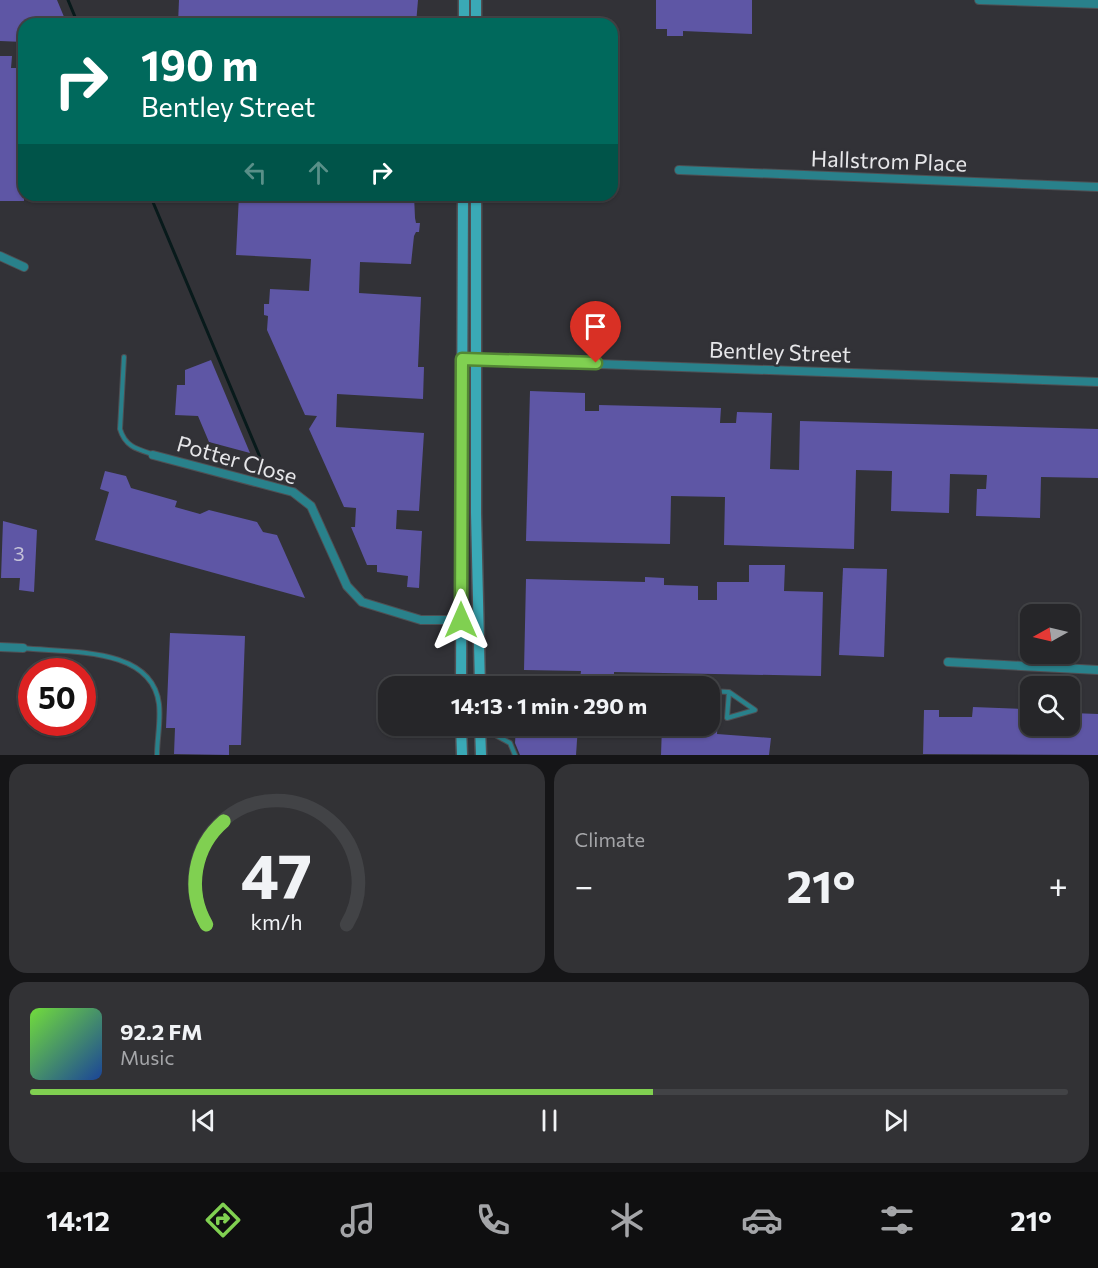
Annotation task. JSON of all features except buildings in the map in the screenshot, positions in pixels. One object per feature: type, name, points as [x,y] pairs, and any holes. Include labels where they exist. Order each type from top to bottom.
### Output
[{"type":"main road","points":[[464,0],[464,18]]},
{"type":"main road","points":[[476,0],[476,18]]},
{"type":"main road","points":[[461,676],[463,201]]},
{"type":"main road","points":[[476,201],[480,676]]},
{"type":"main road","points":[[461,736],[462,755]]},
{"type":"main road","points":[[480,736],[481,755]]},
{"type":"street","points":[[979,0],[1098,4]]},
{"type":"street","name":"Hallstrom Place","points":[[679,170],[1098,187]]},
{"type":"street","points":[[0,256],[24,267]]},
{"type":"street","name":"Bentley Street","points":[[462,359],[1098,382]]},
{"type":"street","name":"Potter Close","points":[[153,455],[293,492],[311,506],[347,586],[362,602],[421,620],[461,620]]},
{"type":"street","points":[[0,647],[23,648]]},
{"type":"street","points":[[948,662],[1098,670]]},
{"type":"lane","points":[[124,357],[120,429],[123,440],[131,447],[153,455]]},
{"type":"lane","points":[[23,648],[117,658],[142,670],[151,681],[159,705],[157,755]]},
{"type":"lane","points":[[720,692],[729,692],[755,710],[727,718],[729,692]]},
{"type":"lane","points":[[498,736],[510,743],[515,755]]},
{"type":"waterway","points":[[68,0],[76,18]]},
{"type":"waterway","points":[[153,201],[265,469]]},
{"type":"route","points":[[461,620],[462,359],[596,363]]}]
